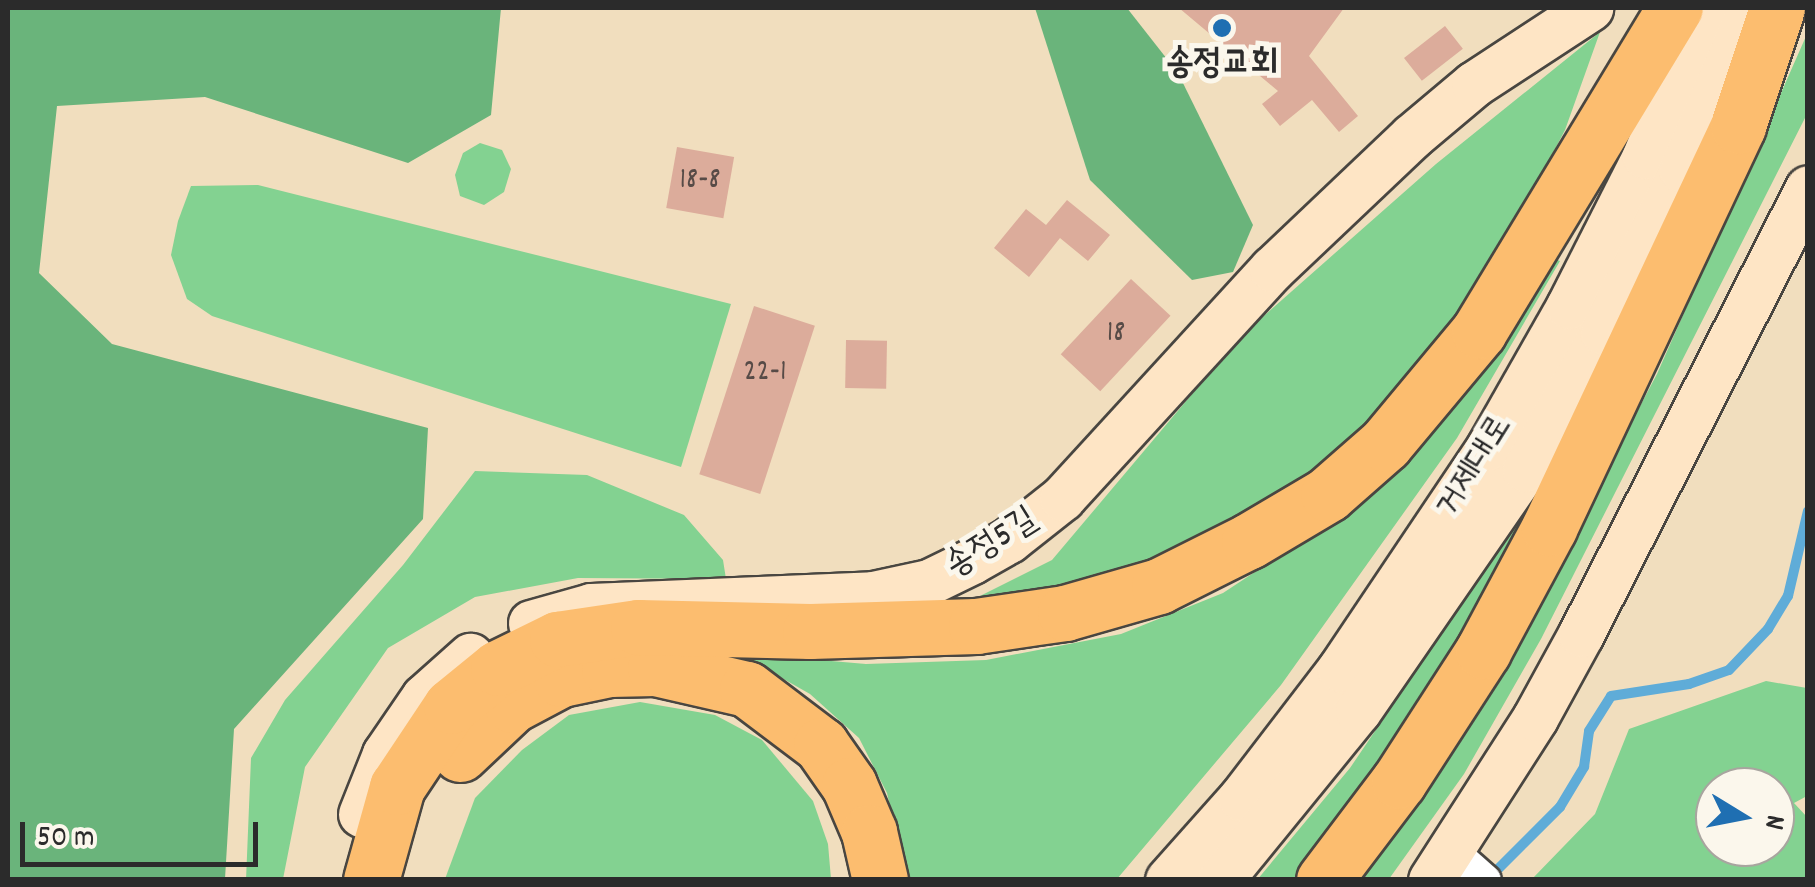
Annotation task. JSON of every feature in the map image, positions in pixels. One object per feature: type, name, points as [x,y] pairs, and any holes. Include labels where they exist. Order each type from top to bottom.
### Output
[{"type":"highway","points":[[371,880],[397,787],[451,706],[498,668],[557,639],[638,627],[810,631],[976,626],[1065,613],[1159,586],[1250,541],[1328,494],[1385,444],[1479,331],[1675,8]]},
{"type":"highway","points":[[1324,880],[1399,781],[1484,652],[1550,528],[1738,126],[1777,8]]},
{"type":"highway","points":[[408,880],[416,836],[432,798],[476,735],[512,705],[561,678],[609,669],[655,668],[747,690],[821,745],[856,801],[869,832],[880,880]]},
{"type":"street","name":"송정5길","points":[[344,880],[361,814],[386,754],[424,697],[469,657],[528,624],[591,606],[874,594],[928,582],[972,561],[1062,498],[1272,269],[1411,137],[1474,84],[1590,8]]},
{"type":"street","name":"거제대로","points":[[1168,880],[1242,798],[1340,669],[1490,447],[1569,306],[1645,156],[1705,8]]},
{"type":"street","name":"거제대로","points":[[1220,880],[1358,712],[1524,469],[1627,283],[1682,170],[1752,8]]},
{"type":"street","points":[[1486,880],[1441,865],[1582,634],[1808,188]]},
{"type":"green space","points":[[8,8],[501,8],[491,115],[408,163],[205,97],[57,106],[39,273],[112,344],[428,428],[423,519],[234,729],[225,879],[8,879]]},
{"type":"green space","points":[[1035,8],[1127,8],[1178,73],[1253,225],[1233,272],[1192,280],[1090,180]]},
{"type":"green space","points":[[1600,32],[1565,130],[1469,313],[1330,463],[1152,566],[1062,595],[954,609],[1052,560],[1241,336],[1436,164]]},
{"type":"green space","points":[[1807,34],[1807,114],[1541,639],[1464,774],[1389,879],[1257,880],[1350,768],[1517,522],[1557,563],[1657,374]]},
{"type":"green space","points":[[480,143],[502,150],[511,169],[504,192],[484,205],[460,196],[455,175],[463,153]]},
{"type":"green space","points":[[258,185],[731,304],[681,467],[212,316],[187,299],[171,255],[178,221],[191,186]]},
{"type":"green space","points":[[1548,256],[1560,261],[1457,438],[1281,685],[1117,879],[906,879],[887,793],[859,738],[810,694],[738,653],[866,664],[986,660],[1121,634],[1223,593],[1331,522]]},
{"type":"green space","points":[[475,471],[587,475],[684,515],[723,560],[726,579],[578,578],[475,597],[388,648],[305,767],[283,879],[246,880],[251,758],[285,700],[403,565]]},
{"type":"green space","points":[[1766,681],[1807,688],[1807,796],[1795,802],[1795,767],[1695,767],[1695,867],[1795,867],[1795,804],[1807,817],[1807,879],[1532,879],[1595,814],[1629,729]]},
{"type":"green space","points":[[640,702],[715,715],[762,740],[813,801],[828,844],[831,879],[445,879],[475,798],[522,750],[569,715]]},
{"type":"building","points":[[1179,8],[1344,8],[1309,56],[1358,116],[1339,132],[1312,100],[1280,126],[1262,104],[1278,91]]},
{"type":"building","points":[[1445,26],[1463,49],[1422,81],[1404,58]]},
{"type":"building","points":[[677,147],[734,157],[723,218],[666,208]]},
{"type":"building","points":[[1067,200],[1110,235],[1088,261],[1060,238],[1029,277],[994,248],[1026,209],[1046,225]]},
{"type":"building","points":[[1131,279],[1170,316],[1100,391],[1061,354]]},
{"type":"building","points":[[754,306],[815,326],[760,494],[699,474]]},
{"type":"building","points":[[846,340],[887,341],[886,389],[845,388]]},
{"type":"waterway","points":[[1488,879],[1560,807],[1584,767],[1589,731],[1611,696],[1689,684],[1729,670],[1768,629],[1788,596],[1808,511]]},
{"type":"place","name":"송정교회","points":[[1222,28]]}]
